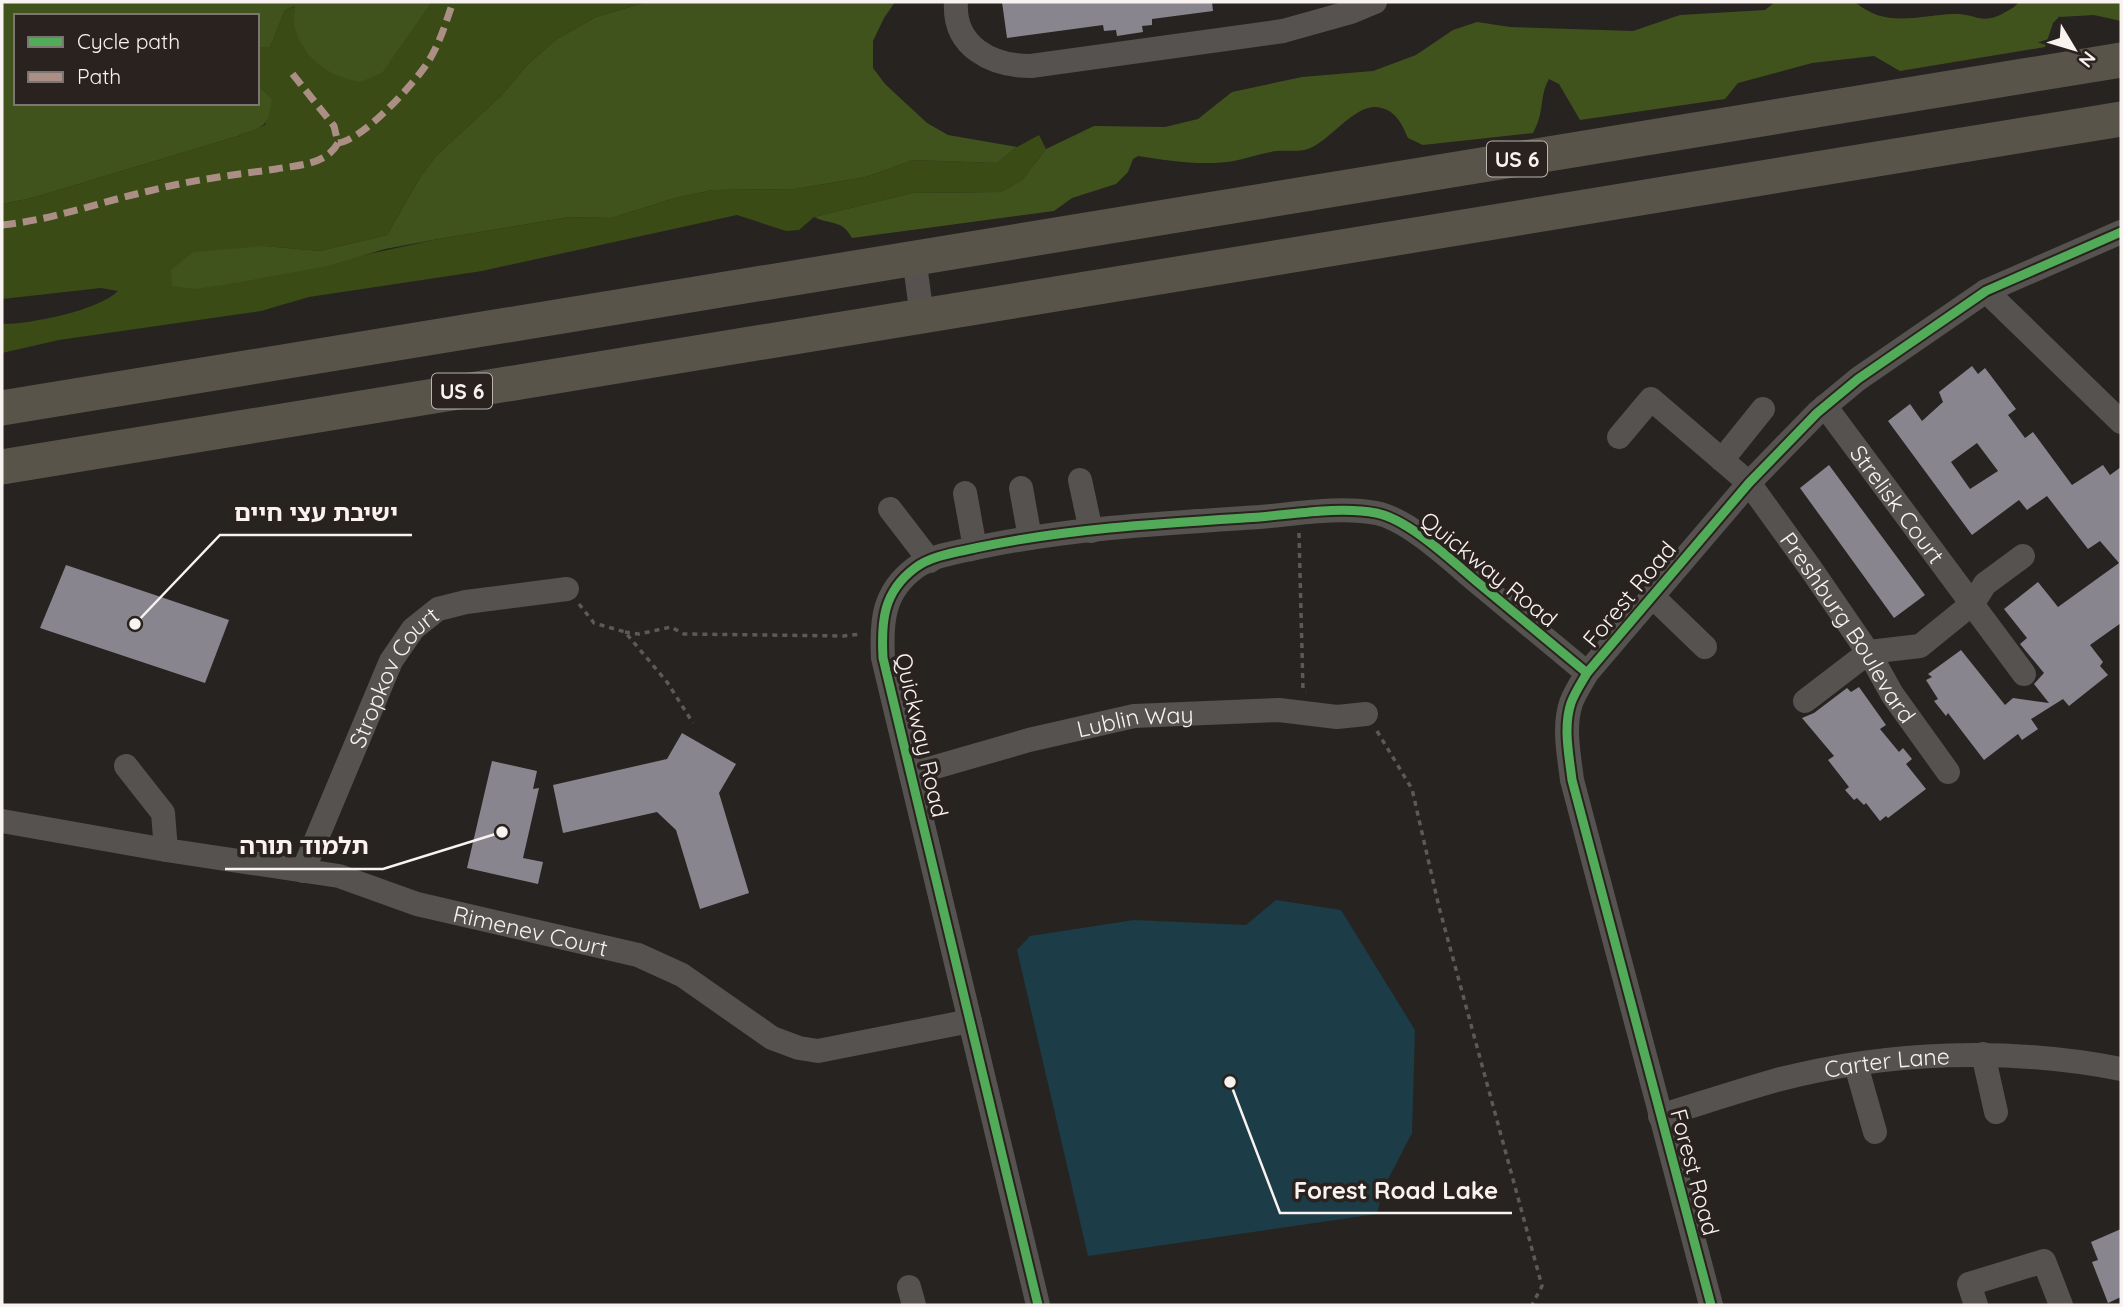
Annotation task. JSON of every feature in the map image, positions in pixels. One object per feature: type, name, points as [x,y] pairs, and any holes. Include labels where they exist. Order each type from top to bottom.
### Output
[{"type":"highway","name":"US 6","points":[[2,408],[2121,60]]},
{"type":"highway","name":"US 6","points":[[2,467],[2121,119]]},
{"type":"street","points":[[956,2],[959,24],[967,41],[982,55],[1012,66],[1031,66],[1283,31],[1375,2]]},
{"type":"street","name":"Forest Road","points":[[1711,1305],[1572,780],[1568,719],[1572,701],[1587,673],[1652,596],[1749,483],[1825,406],[1858,379],[1986,291],[2121,232]]},
{"type":"street","points":[[914,258],[922,316]]},
{"type":"street","points":[[1986,291],[2121,422]]},
{"type":"street","name":"Preshburg Boulevard","points":[[1619,437],[1651,399],[1749,483],[1869,652],[1892,694],[1948,772]]},
{"type":"street","name":"Strelisk Court","points":[[1825,406],[2024,674]]},
{"type":"street","points":[[1722,460],[1763,409]]},
{"type":"street","points":[[1080,480],[1091,531]]},
{"type":"street","points":[[1021,488],[1030,538]]},
{"type":"street","points":[[965,493],[975,548]]},
{"type":"street","points":[[890,509],[930,561]]},
{"type":"street","name":"Quickway Road","points":[[1038,1305],[883,658],[882,631],[887,603],[898,582],[917,566],[951,553],[1030,538],[1142,525],[1343,511],[1377,513],[1399,522],[1435,547],[1587,673]]},
{"type":"street","points":[[1805,702],[1869,652],[1920,646],[1973,603],[1985,584],[2023,556]]},
{"type":"street","name":"Stropkov Court","points":[[303,871],[391,661],[413,629],[438,609],[466,602],[567,589]]},
{"type":"street","points":[[1652,596],[1705,647]]},
{"type":"street","name":"Lublin Way","points":[[911,774],[1029,740],[1134,716],[1279,710],[1337,717],[1366,714]]},
{"type":"street","points":[[126,766],[163,813],[166,850]]},
{"type":"street","name":"Rimenev Court","points":[[2,821],[166,850],[338,876],[417,904],[638,955],[682,975],[772,1038],[799,1048],[818,1051],[970,1021]]},
{"type":"street","points":[[1983,1054],[1996,1112]]},
{"type":"street","name":"Carter Lane","points":[[1660,1116],[1778,1080],[1856,1065],[1940,1055],[2019,1055],[2121,1069]]},
{"type":"street","points":[[1856,1065],[1875,1132]]},
{"type":"street","points":[[1976,1305],[1969,1284],[2044,1261],[2053,1303]]},
{"type":"path","points":[[1299,514],[1303,690],[1315,695]]},
{"type":"path","points":[[567,589],[594,623],[639,634],[671,627],[684,634],[844,636],[882,631]]},
{"type":"path","points":[[625,632],[667,682],[693,723]]},
{"type":"path","points":[[1366,714],[1412,789],[1439,907],[1542,1286],[1532,1305]]},
{"type":"green space","points":[[2,2],[432,2],[382,73],[360,82],[328,71],[304,49],[295,28],[295,6],[285,10],[270,47],[259,47],[259,14],[14,14],[14,105],[259,105],[259,87],[272,98],[267,121],[254,130],[32,198],[2,204]]},
{"type":"green space","points":[[432,2],[647,2],[596,17],[557,39],[527,65],[501,96],[437,155],[421,176],[387,235],[320,251],[264,246],[230,284],[438,239],[569,217],[611,218],[675,198],[712,190],[795,189],[866,177],[913,160],[997,163],[1017,147],[1039,135],[1046,149],[1022,180],[1001,192],[912,193],[814,217],[799,230],[786,231],[737,215],[482,271],[309,297],[261,311],[59,340],[2,353],[2,324],[63,315],[95,305],[118,291],[101,288],[2,299],[2,204],[32,198],[238,136],[265,125],[272,98],[259,87],[259,47],[270,47],[285,10],[296,6],[303,47],[310,55],[382,72]]},
{"type":"green space","points":[[647,2],[895,2],[873,41],[873,68],[885,84],[927,123],[948,135],[1017,147],[997,163],[913,160],[866,177],[795,189],[712,190],[675,198],[611,218],[569,217],[385,249],[327,266],[230,284],[195,289],[172,286],[171,270],[193,252],[264,246],[320,251],[387,235],[421,176],[437,155],[501,96],[527,65],[557,39],[596,17]]},
{"type":"green space","points":[[1775,2],[1855,2],[1879,15],[1903,19],[1954,14],[1983,19],[2002,14],[2019,2],[2121,2],[2121,21],[2094,15],[2059,17],[2053,23],[2045,47],[1900,71],[1874,56],[1812,63],[1738,83],[1725,99],[1580,120],[1559,84],[1549,79],[1533,133],[1423,145],[1408,138],[1393,113],[1383,108],[1368,108],[1351,117],[1316,145],[1304,150],[1276,151],[1234,161],[1211,163],[1138,156],[1116,184],[1072,198],[1054,211],[852,238],[840,225],[814,217],[912,193],[1001,192],[1022,180],[1046,149],[1094,126],[1165,127],[1198,119],[1232,92],[1302,77],[1373,71],[1416,55],[1453,30],[1477,22],[1510,27],[1633,31],[1680,15],[1765,10]]},
{"type":"water","points":[[1276,900],[1341,910],[1415,1030],[1412,1133],[1383,1189],[1377,1214],[1088,1256],[1017,950],[1030,936],[1134,920],[1246,925]]},
{"type":"building","points":[[1002,2],[1212,2],[1213,11],[1152,19],[1152,25],[1142,26],[1143,32],[1117,36],[1116,30],[1104,31],[1103,25],[1007,38]]},
{"type":"building","points":[[1972,366],[1978,374],[1985,368],[2016,409],[2008,415],[2025,438],[2033,432],[2072,485],[2103,465],[2110,475],[2121,467],[2121,623],[2090,645],[2103,662],[2100,666],[2108,675],[2069,706],[2063,699],[2031,719],[2038,729],[2022,740],[2018,734],[1984,760],[1948,713],[1946,716],[1934,701],[1938,699],[1926,680],[1932,677],[1928,674],[1961,650],[2005,705],[2013,698],[2049,703],[2034,684],[2044,673],[2020,644],[2027,638],[2004,609],[2038,582],[2058,607],[2119,563],[2100,541],[2088,549],[2047,496],[2027,510],[2019,500],[1972,535],[1888,421],[1910,404],[1922,421],[1943,402],[1939,392]],"holes":[[[1977,443],[1998,471],[1970,489],[1951,462]]]},
{"type":"building","points":[[1829,465],[1925,595],[1894,618],[1800,488]]},
{"type":"building","points":[[66,565],[229,620],[205,683],[40,628]]},
{"type":"building","points":[[1859,687],[1886,725],[1880,729],[1899,752],[1903,748],[1912,759],[1906,764],[1926,789],[1888,818],[1886,816],[1880,821],[1866,803],[1864,805],[1857,798],[1854,800],[1845,790],[1849,787],[1828,760],[1834,756],[1802,718],[1814,713],[1847,688],[1851,692]]},
{"type":"building","points":[[682,733],[736,764],[719,793],[749,893],[700,909],[676,830],[657,812],[563,833],[553,785],[667,759]]},
{"type":"building","points":[[492,761],[537,771],[533,789],[539,788],[523,858],[543,862],[538,884],[467,868]]},
{"type":"building","points":[[2121,1229],[2121,1297],[2108,1303],[2092,1262],[2098,1260],[2091,1242]]},
{"type":"marked path","points":[[338,143],[349,140],[374,122],[412,83],[436,47],[453,2]]},
{"type":"marked path","points":[[2,225],[58,215],[180,184],[319,160],[338,143],[334,126],[291,72]]},
{"type":"cycle path","points":[[1711,1305],[1572,780],[1567,731],[1571,703],[1587,673],[1749,483],[1817,413],[1858,379],[1986,291],[2121,232]]},
{"type":"cycle path","points":[[1038,1305],[883,658],[886,608],[904,577],[915,568],[938,557],[1049,535],[1318,511],[1362,511],[1388,517],[1415,532],[1587,673]]},
{"type":"place","name":"ישיבת עצי חיים","points":[[135,624]]},
{"type":"place","name":"תלמוד תורה","points":[[502,832]]},
{"type":"place","name":"Forest Road Lake","points":[[1230,1082]]}]
